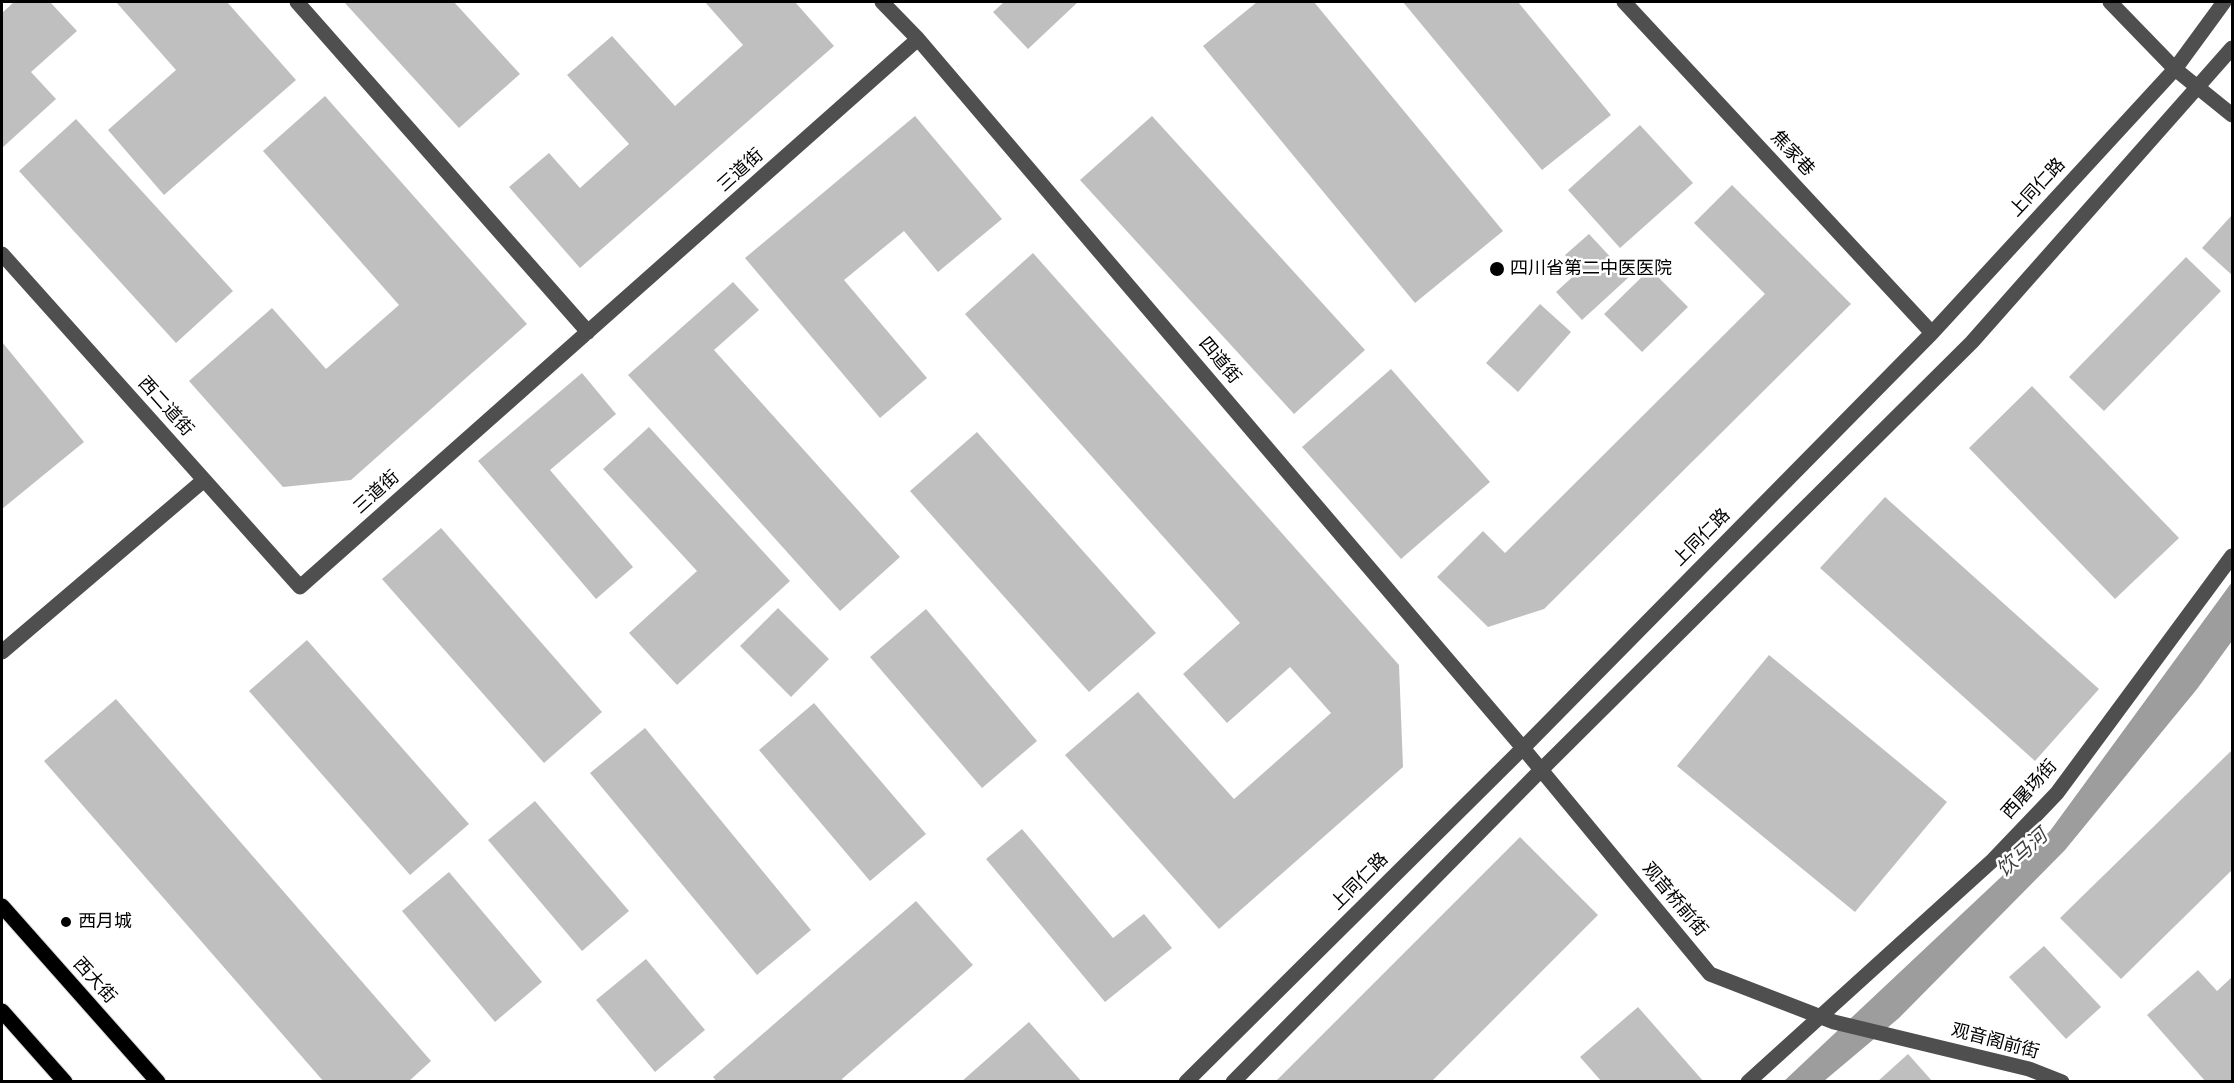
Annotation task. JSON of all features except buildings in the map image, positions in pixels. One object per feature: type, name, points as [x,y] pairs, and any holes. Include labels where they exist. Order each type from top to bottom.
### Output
[{"type":"main road","name":"西大街","points":[[2,906],[158,1082]]},
{"type":"main road","points":[[2,1011],[65,1082]]},
{"type":"street","points":[[297,2],[588,332]]},
{"type":"street","name":"四道街","points":[[882,2],[918,39],[1523,748]]},
{"type":"street","name":"焦家巷","points":[[1624,2],[1932,333]]},
{"type":"street","points":[[2110,2],[2175,69],[2232,115]]},
{"type":"street","name":"上同仁路","points":[[1186,1082],[1523,748],[1932,333],[2175,69],[2224,2]]},
{"type":"street","name":"三道街","points":[[300,587],[918,39]]},
{"type":"street","points":[[1233,1082],[1541,770],[1972,342],[2232,48]]},
{"type":"street","name":"西二道街","points":[[2,254],[300,587]]},
{"type":"street","points":[[2,652],[204,480]]},
{"type":"street","name":"西屠场街","points":[[1748,1082],[1993,860],[2057,793],[2232,556]]},
{"type":"street","name":"观音桥前街","points":[[1523,748],[1710,974],[1834,1022]]},
{"type":"street","name":"观音阁前街","points":[[1834,1022],[2029,1070],[2062,1082]]},
{"type":"street","points":[[2017,1082],[2029,1070]]},
{"type":"shaded area","points":[[2232,582],[2232,641],[2197,689],[2065,850],[1899,1018],[1824,1081],[1783,1082],[2050,831]]},
{"type":"place","name":"四川省第二中医医院","points":[[1497,269]]},
{"type":"place","name":"西月城","points":[[66,922]]},
{"type":"water label","name":"饮马河","points":[[2023,854]]}]
